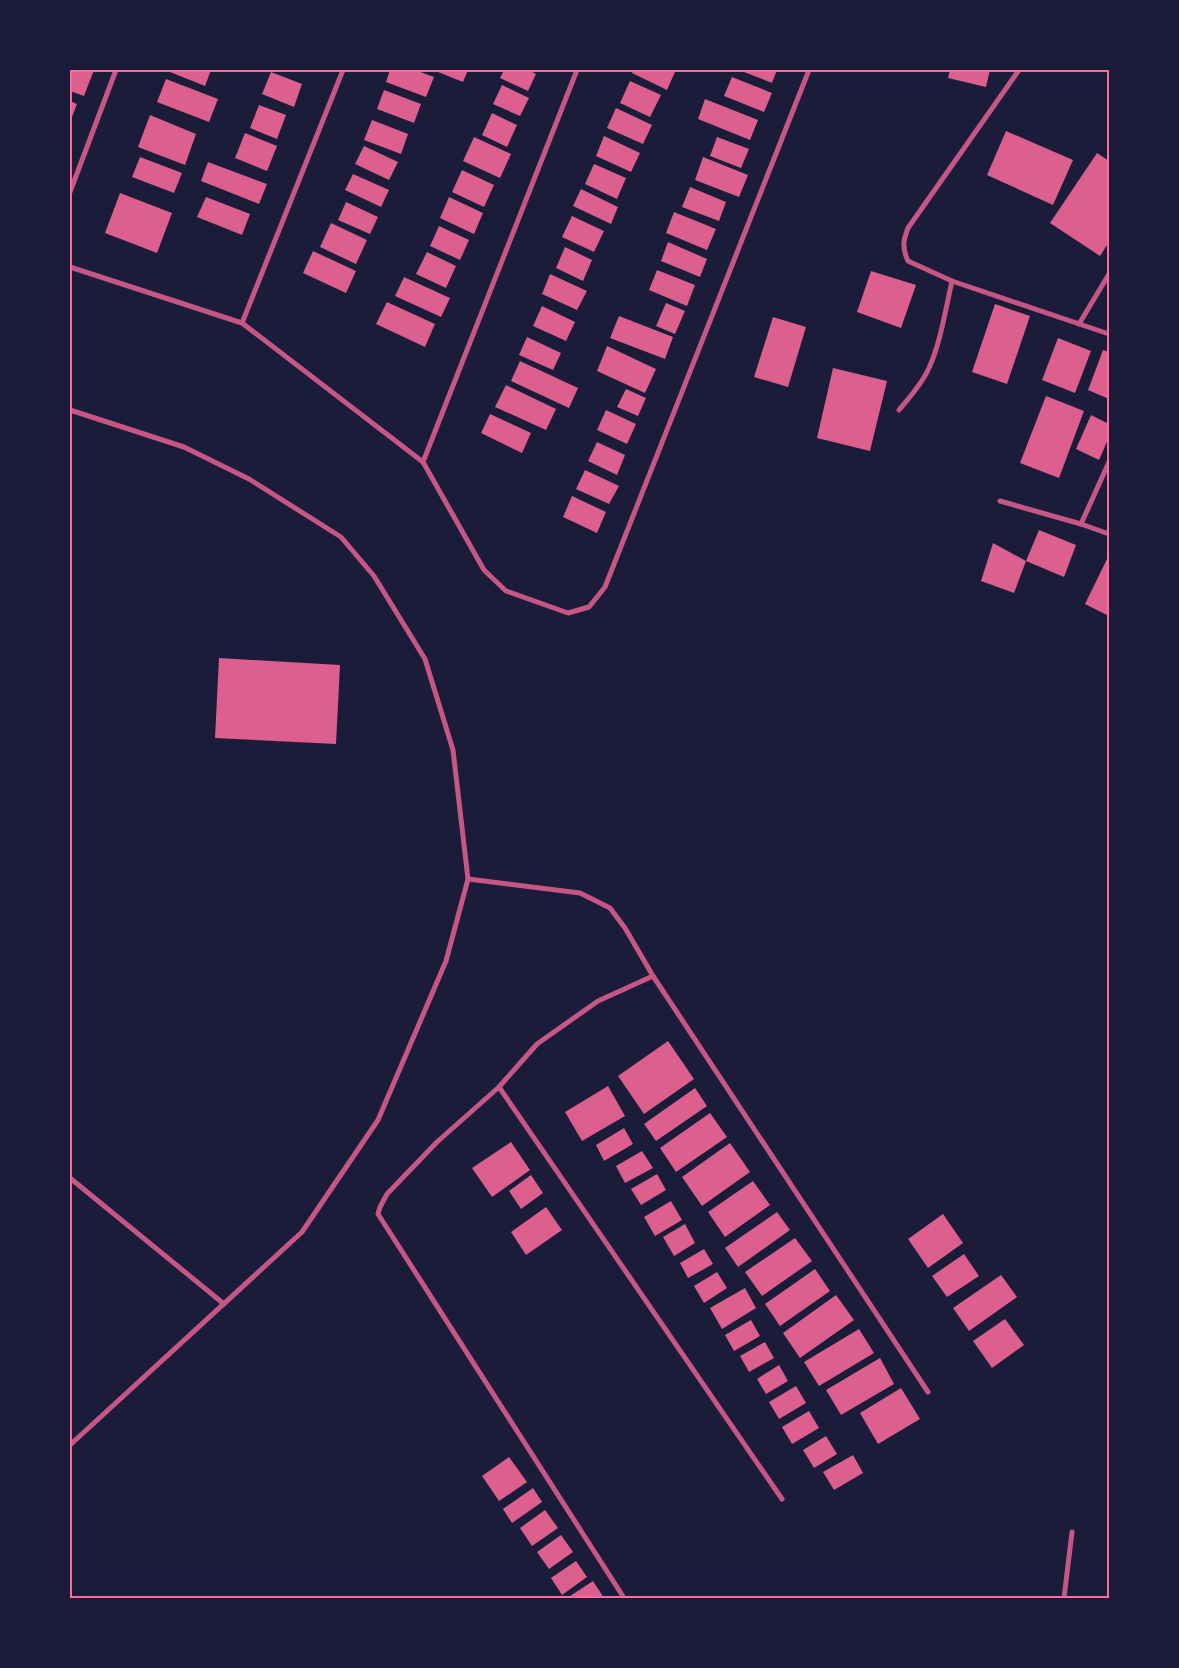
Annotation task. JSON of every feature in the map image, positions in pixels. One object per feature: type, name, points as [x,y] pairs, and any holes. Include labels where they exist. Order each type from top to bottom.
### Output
[{"type":"street","points":[[70,192],[116,70]]},
{"type":"street","points":[[242,323],[342,70]]},
{"type":"street","points":[[423,462],[577,70]]},
{"type":"street","points":[[70,267],[242,323],[423,462],[484,570],[506,591],[568,614],[589,608],[605,587],[810,70]]},
{"type":"street","points":[[1019,70],[908,228],[902,242],[904,253],[908,261],[952,280],[1109,334]]},
{"type":"street","points":[[1079,324],[1109,274]]},
{"type":"street","points":[[898,410],[916,389],[928,370],[935,353],[952,280]]},
{"type":"street","points":[[70,410],[184,447],[249,479],[341,537],[369,569],[425,659],[453,750],[468,879],[446,961],[378,1120],[302,1232],[70,1445]]},
{"type":"street","points":[[1080,524],[1109,462]]},
{"type":"street","points":[[1000,501],[1109,534]]},
{"type":"street","points":[[468,879],[580,893],[610,908],[625,928],[653,976],[928,1392]]},
{"type":"street","points":[[624,1598],[378,1214],[387,1194],[437,1142],[499,1087],[537,1044],[598,1001],[653,976]]},
{"type":"street","points":[[499,1087],[782,1499]]},
{"type":"street","points":[[70,1178],[224,1304]]},
{"type":"street","points":[[1064,1598],[1072,1532]]},
{"type":"building","points":[[70,70],[94,70],[84,96],[70,91]]},
{"type":"building","points":[[171,70],[211,70],[205,86],[170,72]]},
{"type":"building","points":[[390,70],[415,70],[434,77],[426,97],[386,82]]},
{"type":"building","points":[[433,70],[468,70],[463,82]]},
{"type":"building","points":[[504,70],[529,70],[536,74],[528,91],[500,78]]},
{"type":"building","points":[[633,70],[670,70],[675,72],[667,90],[632,73]]},
{"type":"building","points":[[739,70],[777,70],[772,83]]},
{"type":"building","points":[[950,70],[990,70],[986,87],[948,78]]},
{"type":"building","points":[[271,72],[302,84],[294,107],[262,94]]},
{"type":"building","points":[[732,77],[772,93],[764,112],[724,96]]},
{"type":"building","points":[[166,79],[218,99],[209,122],[157,102]]},
{"type":"building","points":[[630,81],[661,95],[650,117],[620,103]]},
{"type":"building","points":[[502,85],[529,98],[520,116],[493,104]]},
{"type":"building","points":[[384,90],[421,104],[414,123],[377,109]]},
{"type":"building","points":[[705,99],[758,120],[750,140],[698,119]]},
{"type":"building","points":[[70,101],[77,104],[70,122]]},
{"type":"building","points":[[259,105],[286,115],[277,139],[250,128]]},
{"type":"building","points":[[616,108],[652,125],[643,144],[607,128]]},
{"type":"building","points":[[492,113],[517,125],[507,147],[482,135]]},
{"type":"building","points":[[150,115],[196,134],[185,165],[138,147]]},
{"type":"building","points":[[372,120],[408,134],[401,154],[364,140]]},
{"type":"building","points":[[1006,131],[1073,160],[1053,205],[987,175]]},
{"type":"building","points":[[245,133],[277,146],[267,171],[235,158]]},
{"type":"building","points":[[604,136],[640,153],[631,172],[596,156]]},
{"type":"building","points":[[474,137],[511,154],[500,178],[463,161]]},
{"type":"building","points":[[717,137],[749,149],[741,168],[710,156]]},
{"type":"building","points":[[364,146],[398,162],[389,180],[355,164]]},
{"type":"building","points":[[1097,153],[1109,161],[1109,242],[1100,256],[1050,223]]},
{"type":"building","points":[[140,157],[182,173],[174,193],[132,177]]},
{"type":"building","points":[[703,157],[748,175],[739,197],[695,180]]},
{"type":"building","points":[[208,162],[267,184],[259,204],[201,181]]},
{"type":"building","points":[[594,164],[626,178],[617,199],[585,184]]},
{"type":"building","points":[[462,170],[494,185],[484,207],[452,192]]},
{"type":"building","points":[[353,174],[389,190],[381,207],[345,190]]},
{"type":"building","points":[[690,187],[726,202],[719,221],[682,207]]},
{"type":"building","points":[[581,189],[618,207],[611,224],[573,206]]},
{"type":"building","points":[[120,193],[172,213],[157,253],[105,233]]},
{"type":"building","points":[[206,197],[250,214],[242,235],[197,217]]},
{"type":"building","points":[[449,197],[483,213],[474,234],[440,218]]},
{"type":"building","points":[[346,202],[378,217],[370,234],[338,220]]},
{"type":"building","points":[[674,212],[716,229],[707,250],[666,233]]},
{"type":"building","points":[[572,216],[604,231],[594,252],[562,237]]},
{"type":"building","points":[[331,223],[367,240],[356,264],[320,247]]},
{"type":"building","points":[[439,226],[469,240],[460,260],[430,246]]},
{"type":"building","points":[[668,242],[707,259],[700,277],[661,261]]},
{"type":"building","points":[[565,247],[592,260],[583,281],[556,268]]},
{"type":"building","points":[[313,251],[356,271],[346,293],[303,273]]},
{"type":"building","points":[[427,252],[456,266],[446,288],[416,274]]},
{"type":"building","points":[[657,270],[695,285],[687,306],[649,290]]},
{"type":"building","points":[[871,271],[916,285],[901,328],[857,312]]},
{"type":"building","points":[[550,274],[587,291],[577,310],[542,294]]},
{"type":"building","points":[[404,277],[450,298],[441,317],[395,296]]},
{"type":"building","points":[[387,302],[435,324],[425,347],[376,324]]},
{"type":"building","points":[[666,303],[685,311],[675,334],[656,326]]},
{"type":"building","points":[[995,304],[1030,316],[1007,384],[972,372]]},
{"type":"building","points":[[542,306],[575,322],[566,341],[533,326]]},
{"type":"building","points":[[619,316],[673,337],[665,359],[610,338]]},
{"type":"building","points":[[773,317],[806,327],[788,387],[754,377]]},
{"type":"building","points":[[527,337],[561,353],[553,370],[519,355]]},
{"type":"building","points":[[1058,338],[1091,351],[1075,393],[1042,380]]},
{"type":"building","points":[[607,346],[656,369],[645,393],[597,371]]},
{"type":"building","points":[[1103,350],[1109,352],[1109,399],[1088,390]]},
{"type":"building","points":[[520,361],[578,388],[569,408],[511,381]]},
{"type":"building","points":[[833,368],[887,381],[870,451],[817,438]]},
{"type":"building","points":[[506,385],[556,409],[546,430],[495,407]]},
{"type":"building","points":[[626,389],[646,398],[638,416],[617,407]]},
{"type":"building","points":[[1046,396],[1084,411],[1059,478],[1020,463]]},
{"type":"building","points":[[606,410],[636,424],[627,444],[597,430]]},
{"type":"building","points":[[490,414],[531,433],[522,453],[481,433]]},
{"type":"building","points":[[1091,415],[1109,424],[1109,437],[1099,460],[1076,449]]},
{"type":"building","points":[[597,442],[625,455],[617,475],[588,461]]},
{"type":"building","points":[[585,470],[619,486],[609,504],[576,489]]},
{"type":"building","points":[[572,496],[606,512],[597,533],[563,517]]},
{"type":"building","points":[[1039,530],[1076,545],[1064,577],[1026,561]]},
{"type":"building","points":[[993,543],[1026,561],[1014,593],[981,581]]},
{"type":"building","points":[[1107,559],[1109,560],[1109,616],[1085,604]]},
{"type":"building","points":[[219,658],[340,665],[336,744],[215,738]]},
{"type":"building","points":[[668,1041],[694,1079],[644,1114],[618,1076]]},
{"type":"building","points":[[608,1086],[625,1116],[582,1141],[565,1112]]},
{"type":"building","points":[[695,1088],[707,1106],[656,1141],[644,1124]]},
{"type":"building","points":[[710,1113],[727,1137],[676,1172],[660,1148]]},
{"type":"building","points":[[624,1128],[633,1144],[604,1161],[596,1145]]},
{"type":"building","points":[[511,1142],[530,1170],[492,1197],[472,1168]]},
{"type":"building","points":[[730,1143],[750,1172],[702,1206],[682,1177]]},
{"type":"building","points":[[642,1151],[653,1168],[625,1183],[616,1166]]},
{"type":"building","points":[[657,1174],[666,1190],[641,1205],[631,1189]]},
{"type":"building","points":[[531,1175],[543,1193],[521,1209],[509,1191]]},
{"type":"building","points":[[753,1181],[770,1205],[725,1237],[708,1212]]},
{"type":"building","points":[[671,1201],[682,1220],[655,1236],[644,1217]]},
{"type":"building","points":[[546,1207],[562,1230],[526,1255],[511,1232]]},
{"type":"building","points":[[777,1212],[790,1230],[738,1267],[725,1248]]},
{"type":"building","points":[[943,1214],[963,1243],[928,1268],[908,1239]]},
{"type":"building","points":[[685,1224],[695,1243],[674,1256],[663,1237]]},
{"type":"building","points":[[795,1238],[812,1261],[762,1296],[745,1272]]},
{"type":"building","points":[[704,1249],[713,1264],[688,1278],[680,1263]]},
{"type":"building","points":[[964,1254],[979,1276],[947,1297],[932,1276]]},
{"type":"building","points":[[815,1269],[830,1291],[780,1326],[765,1304]]},
{"type":"building","points":[[717,1272],[727,1288],[704,1303],[694,1286]]},
{"type":"building","points":[[1001,1275],[1017,1297],[969,1331],[953,1308]]},
{"type":"building","points":[[745,1288],[756,1308],[722,1329],[710,1308]]},
{"type":"building","points":[[836,1295],[854,1320],[800,1358],[783,1333]]},
{"type":"building","points":[[1005,1319],[1024,1345],[992,1368],[973,1341]]},
{"type":"building","points":[[751,1320],[760,1336],[734,1351],[725,1335]]},
{"type":"building","points":[[859,1329],[874,1353],[819,1386],[804,1362]]},
{"type":"building","points":[[765,1342],[774,1358],[749,1372],[740,1356]]},
{"type":"building","points":[[880,1358],[894,1384],[841,1415],[826,1390]]},
{"type":"building","points":[[779,1365],[788,1381],[766,1394],[757,1379]]},
{"type":"building","points":[[796,1386],[806,1403],[779,1419],[769,1402]]},
{"type":"building","points":[[901,1388],[920,1419],[878,1444],[860,1413]]},
{"type":"building","points":[[809,1411],[819,1428],[792,1444],[782,1427]]},
{"type":"building","points":[[826,1436],[837,1454],[814,1468],[803,1450]]},
{"type":"building","points":[[853,1455],[863,1473],[834,1490],[823,1472]]},
{"type":"building","points":[[509,1457],[527,1482],[499,1501],[482,1476]]},
{"type":"building","points":[[533,1488],[542,1502],[512,1523],[503,1509]]},
{"type":"building","points":[[545,1510],[558,1528],[532,1546],[520,1528]]},
{"type":"building","points":[[561,1535],[573,1552],[549,1569],[537,1552]]},
{"type":"building","points":[[576,1561],[587,1577],[562,1595],[551,1578]]},
{"type":"building","points":[[593,1581],[604,1598],[567,1598]]}]
